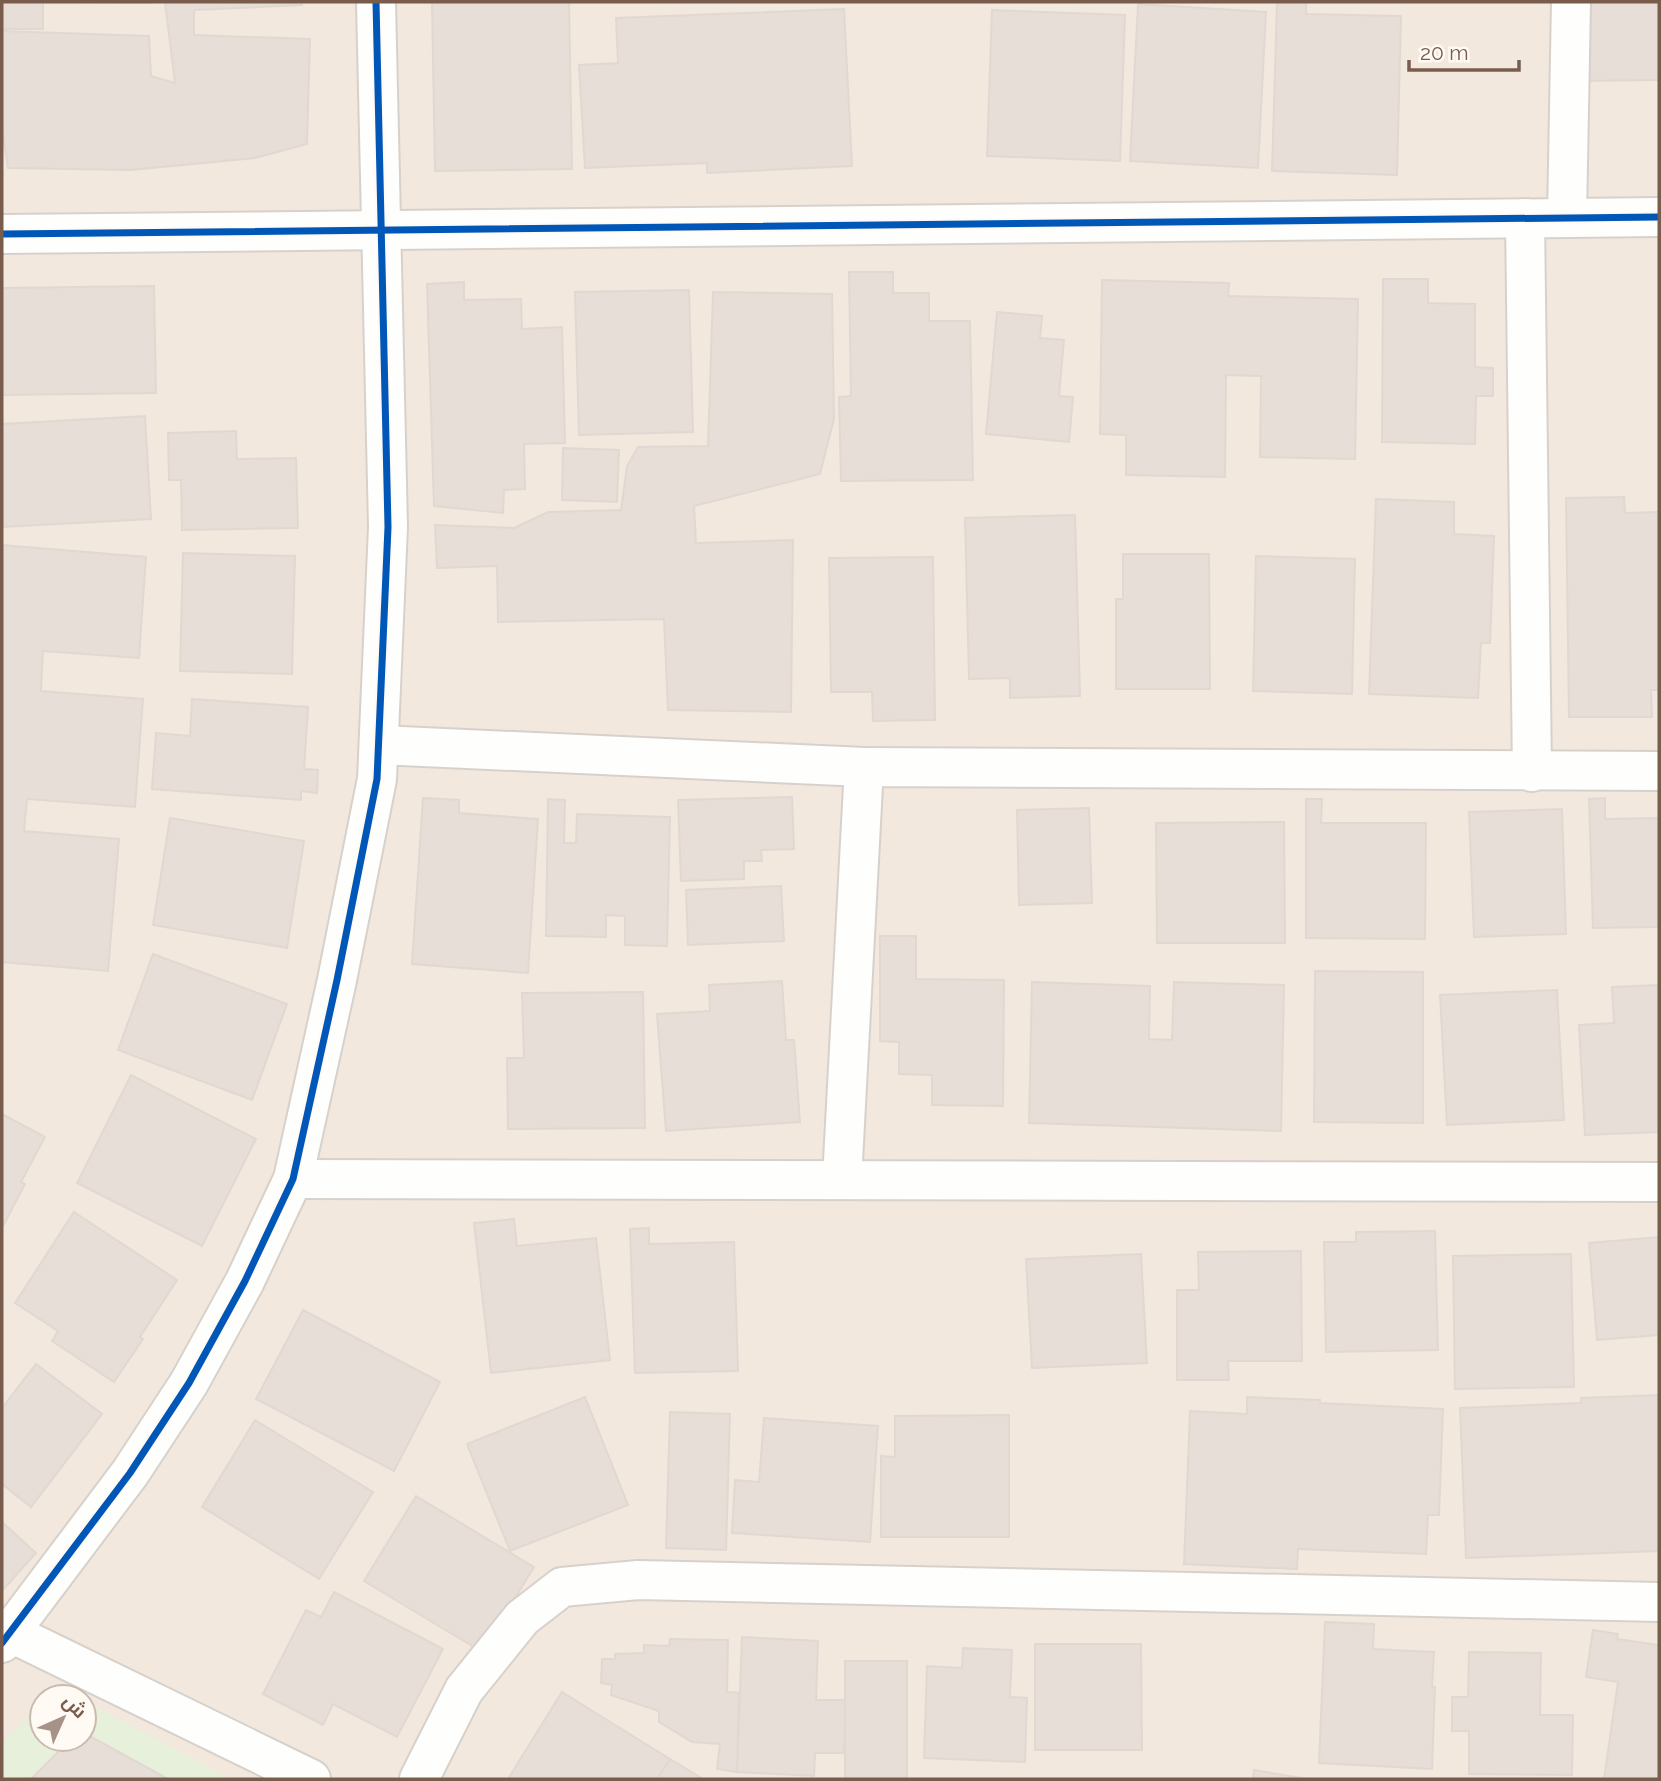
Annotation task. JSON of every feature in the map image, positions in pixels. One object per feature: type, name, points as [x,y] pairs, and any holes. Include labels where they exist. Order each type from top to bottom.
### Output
[{"type":"street","points":[[311,1779],[7,1638],[131,1473],[189,1383],[245,1280],[293,1180],[377,779],[388,527],[376,2]]},
{"type":"street","points":[[1567,218],[1571,2]]},
{"type":"street","points":[[2,234],[1659,217]]},
{"type":"street","points":[[1525,218],[1532,772]]},
{"type":"street","points":[[379,745],[864,767],[1659,771]]},
{"type":"street","points":[[842,1180],[864,767]]},
{"type":"street","points":[[293,1180],[1659,1182]]},
{"type":"street","points":[[419,1779],[464,1690],[522,1618],[562,1587],[638,1580],[1659,1602]]},
{"type":"shaded area","points":[[2,2],[1659,2],[1659,1779],[2,1779]]},
{"type":"green space","points":[[98,1708],[230,1779],[2,1779],[2,1744],[28,1716],[28,1753],[98,1753]]},
{"type":"building","points":[[2,2],[43,2],[43,29],[2,29]]},
{"type":"building","points":[[43,2],[150,2],[150,3]]},
{"type":"building","points":[[165,2],[302,2],[302,5],[194,10],[194,35],[310,39],[307,144],[255,158],[131,170],[8,168],[2,128],[2,31],[149,36],[151,76],[175,83]]},
{"type":"building","points":[[432,2],[569,2],[572,169],[435,171]]},
{"type":"building","points":[[1277,2],[1306,2],[1306,14],[1401,16],[1397,175],[1272,171]]},
{"type":"building","points":[[1576,2],[1659,2],[1659,80],[1578,81]]},
{"type":"building","points":[[1138,4],[1266,12],[1258,168],[1130,161]]},
{"type":"building","points":[[844,9],[852,166],[707,173],[707,163],[585,168],[579,65],[618,63],[616,18]]},
{"type":"building","points":[[992,10],[1125,15],[1120,161],[987,156]]},
{"type":"building","points":[[849,272],[893,272],[893,293],[929,293],[929,321],[970,321],[973,480],[841,481],[839,397],[851,396]]},
{"type":"building","points":[[1383,279],[1428,279],[1428,303],[1475,304],[1475,367],[1493,368],[1493,396],[1476,396],[1475,444],[1382,442]]},
{"type":"building","points":[[1102,280],[1229,283],[1228,296],[1358,299],[1355,459],[1260,457],[1261,376],[1226,375],[1225,477],[1126,475],[1126,435],[1100,434]]},
{"type":"building","points":[[464,282],[464,300],[521,299],[522,329],[562,327],[565,443],[524,444],[525,489],[504,490],[503,513],[434,506],[427,284]]},
{"type":"building","points":[[154,286],[156,393],[2,395],[2,288]]},
{"type":"building","points":[[689,290],[693,432],[579,435],[575,292]]},
{"type":"building","points":[[713,292],[832,294],[834,419],[820,474],[694,506],[696,543],[793,540],[791,712],[668,710],[664,619],[498,622],[497,566],[437,568],[435,525],[514,528],[548,512],[621,510],[627,466],[638,447],[708,446]]},
{"type":"building","points":[[997,312],[1042,316],[1040,338],[1064,340],[1059,396],[1073,397],[1069,442],[986,434]]},
{"type":"building","points":[[145,416],[151,519],[2,527],[2,424]]},
{"type":"building","points":[[236,431],[237,459],[296,458],[298,528],[182,530],[181,480],[169,480],[168,433]]},
{"type":"building","points":[[563,448],[619,450],[617,502],[562,500]]},
{"type":"building","points":[[1624,497],[1625,513],[1659,512],[1659,690],[1651,690],[1652,717],[1569,717],[1566,498]]},
{"type":"building","points":[[1376,499],[1454,502],[1454,534],[1494,536],[1490,643],[1481,643],[1478,698],[1369,694]]},
{"type":"building","points":[[1075,515],[1080,696],[1010,698],[1010,678],[969,679],[965,518]]},
{"type":"building","points":[[2,545],[146,557],[139,658],[43,651],[41,691],[143,699],[135,807],[27,799],[24,831],[119,839],[108,971],[2,962]]},
{"type":"building","points":[[183,553],[295,556],[292,674],[180,671]]},
{"type":"building","points":[[1123,554],[1209,554],[1210,689],[1116,689],[1116,599],[1123,599]]},
{"type":"building","points":[[1256,556],[1355,559],[1352,694],[1253,691]]},
{"type":"building","points":[[933,557],[935,720],[873,721],[872,692],[831,692],[829,558]]},
{"type":"building","points":[[192,699],[308,707],[304,769],[318,770],[317,793],[301,791],[301,800],[152,789],[156,733],[190,736]]},
{"type":"building","points":[[792,797],[794,849],[761,850],[762,861],[744,861],[744,879],[681,881],[678,800]]},
{"type":"building","points":[[423,798],[459,800],[459,813],[538,819],[528,973],[412,964]]},
{"type":"building","points":[[1605,798],[1605,819],[1659,818],[1659,927],[1593,928],[1589,799]]},
{"type":"building","points":[[548,799],[565,800],[564,843],[576,843],[577,814],[670,817],[667,946],[625,945],[625,916],[606,915],[606,937],[546,936]]},
{"type":"building","points":[[1306,799],[1322,799],[1321,823],[1426,823],[1425,939],[1306,938]]},
{"type":"building","points":[[1089,808],[1092,903],[1019,905],[1017,810]]},
{"type":"building","points":[[1562,809],[1566,934],[1474,937],[1469,812]]},
{"type":"building","points":[[170,818],[304,841],[287,948],[153,925]]},
{"type":"building","points":[[1284,822],[1285,943],[1157,943],[1156,823]]},
{"type":"building","points":[[781,886],[784,941],[688,945],[686,890]]},
{"type":"building","points":[[880,936],[916,936],[916,979],[1004,980],[1003,1106],[932,1105],[932,1075],[899,1074],[899,1042],[880,1041]]},
{"type":"building","points":[[153,954],[287,1004],[252,1100],[118,1050]]},
{"type":"building","points":[[1315,971],[1423,972],[1423,1123],[1314,1122]]},
{"type":"building","points":[[782,981],[786,1040],[794,1040],[800,1122],[666,1131],[657,1014],[710,1011],[709,985]]},
{"type":"building","points":[[1032,982],[1150,986],[1149,1039],[1172,1040],[1174,982],[1284,985],[1281,1131],[1029,1123]]},
{"type":"building","points":[[1659,985],[1659,1132],[1585,1135],[1579,1025],[1614,1023],[1612,987]]},
{"type":"building","points":[[1557,990],[1564,1120],[1447,1125],[1440,995]]},
{"type":"building","points":[[643,992],[645,1128],[508,1129],[507,1058],[524,1058],[522,993]]},
{"type":"building","points":[[131,1075],[256,1139],[202,1246],[77,1183]]},
{"type":"building","points":[[2,1114],[45,1137],[21,1182],[25,1184],[2,1228]]},
{"type":"building","points":[[74,1212],[177,1280],[114,1382],[52,1341],[58,1331],[15,1303]]},
{"type":"building","points":[[514,1219],[517,1246],[596,1238],[610,1360],[491,1373],[474,1223]]},
{"type":"building","points":[[649,1228],[649,1244],[734,1242],[738,1371],[635,1373],[630,1229]]},
{"type":"building","points":[[1435,1231],[1438,1350],[1326,1352],[1324,1242],[1356,1242],[1356,1232]]},
{"type":"building","points":[[1659,1237],[1659,1335],[1597,1340],[1589,1243]]},
{"type":"building","points":[[1301,1251],[1302,1361],[1228,1361],[1229,1380],[1177,1380],[1177,1290],[1199,1290],[1198,1252]]},
{"type":"building","points":[[1141,1254],[1147,1363],[1032,1368],[1026,1259]]},
{"type":"building","points":[[1571,1254],[1574,1387],[1455,1389],[1453,1256]]},
{"type":"building","points":[[303,1310],[440,1382],[394,1471],[256,1399]]},
{"type":"building","points":[[36,1364],[102,1414],[31,1507],[2,1484],[2,1408]]},
{"type":"building","points":[[1659,1395],[1659,1551],[1466,1558],[1460,1408],[1581,1403],[1581,1398]]},
{"type":"building","points":[[585,1397],[628,1505],[510,1551],[467,1444]]},
{"type":"building","points":[[1247,1397],[1443,1409],[1439,1515],[1428,1515],[1426,1554],[1298,1549],[1297,1569],[1184,1564],[1190,1411],[1247,1414]]},
{"type":"building","points":[[670,1412],[730,1414],[726,1550],[666,1548]]},
{"type":"building","points":[[1009,1415],[1009,1537],[881,1537],[881,1456],[895,1457],[895,1416]]},
{"type":"building","points":[[764,1418],[878,1426],[870,1542],[732,1533],[735,1480],[759,1482]]},
{"type":"building","points":[[255,1420],[373,1492],[319,1579],[202,1507]]},
{"type":"building","points":[[416,1496],[534,1567],[482,1652],[364,1581]]},
{"type":"building","points":[[2,1522],[36,1553],[2,1591]]},
{"type":"building","points":[[334,1592],[443,1649],[397,1737],[333,1704],[323,1725],[263,1694],[306,1610],[321,1617]]},
{"type":"building","points":[[1325,1622],[1374,1624],[1373,1649],[1434,1652],[1432,1769],[1319,1763]]},
{"type":"building","points":[[1593,1630],[1618,1634],[1617,1639],[1659,1645],[1659,1779],[1604,1779],[1618,1682],[1586,1677]]},
{"type":"building","points":[[742,1637],[818,1641],[816,1700],[846,1700],[844,1753],[815,1753],[814,1776],[737,1772]]},
{"type":"building","points":[[670,1639],[728,1640],[727,1692],[739,1693],[737,1772],[717,1769],[720,1744],[692,1742],[659,1722],[659,1711],[611,1695],[612,1685],[601,1683],[602,1659],[615,1659],[615,1654],[644,1653],[644,1645],[669,1646]]},
{"type":"building","points":[[1035,1644],[1141,1644],[1142,1750],[1035,1750]]},
{"type":"building","points":[[963,1648],[1012,1650],[1010,1697],[1027,1698],[1025,1762],[924,1758],[927,1666],[962,1668]]},
{"type":"building","points":[[1469,1652],[1541,1653],[1540,1715],[1573,1715],[1572,1775],[1469,1774],[1469,1731],[1452,1731],[1452,1697],[1468,1697]]},
{"type":"building","points":[[845,1661],[907,1661],[907,1779],[845,1779]]},
{"type":"building","points":[[562,1692],[670,1759],[657,1779],[508,1779]]},
{"type":"building","points":[[98,1741],[168,1779],[31,1779],[57,1753],[98,1753]]},
{"type":"building","points":[[670,1759],[703,1779],[657,1779]]},
{"type":"building","points":[[1254,1770],[1308,1779],[1253,1779]]},
{"type":"cycle path","points":[[2,1643],[130,1473],[189,1383],[245,1281],[293,1179],[337,980],[377,779],[388,527],[376,2]]},
{"type":"cycle path","points":[[2,234],[1659,217]]}]
